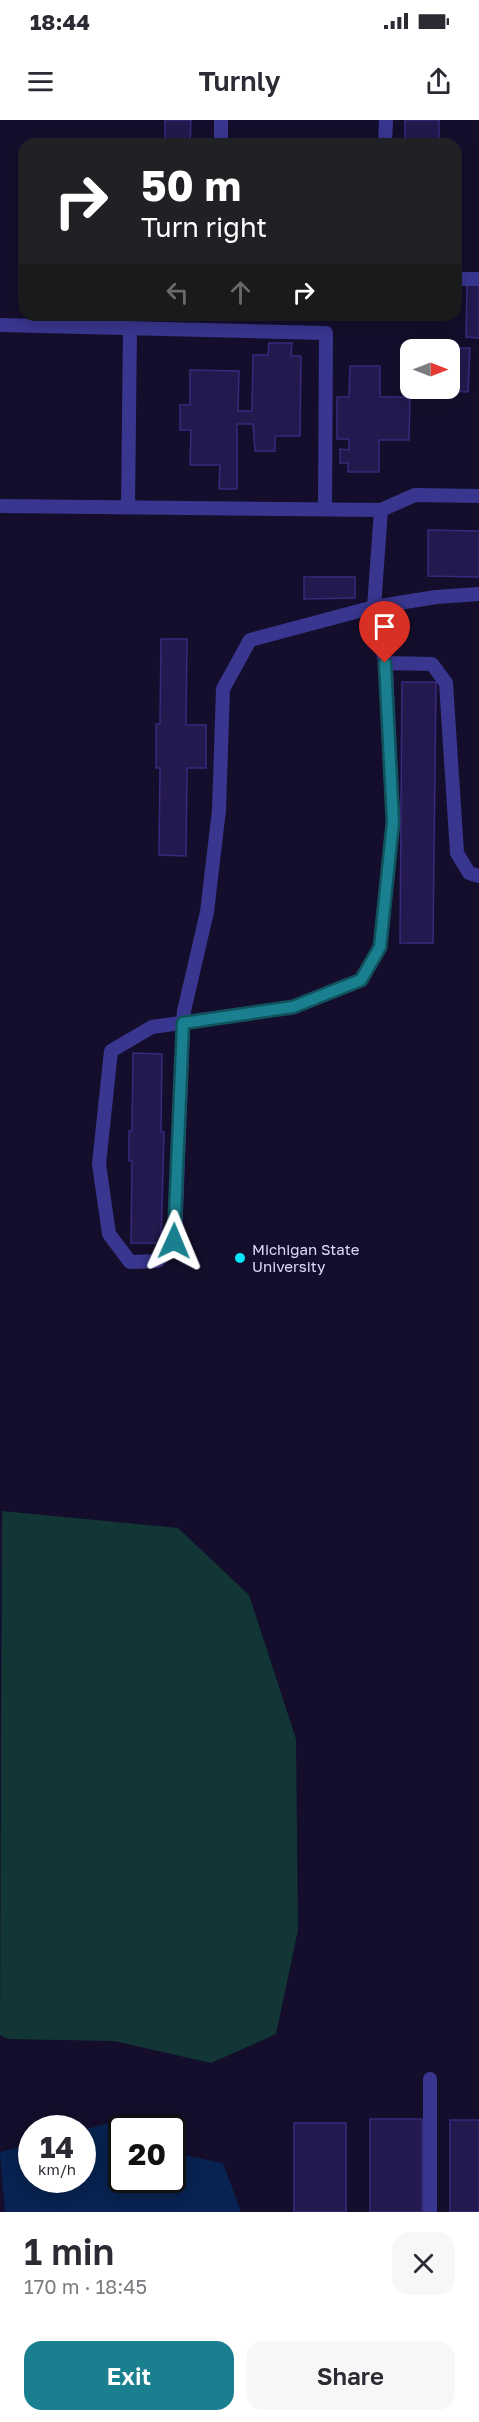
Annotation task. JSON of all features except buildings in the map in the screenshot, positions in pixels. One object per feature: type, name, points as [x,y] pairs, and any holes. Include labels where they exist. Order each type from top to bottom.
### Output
[{"type":"lane","points":[[221,120],[221,138]]},
{"type":"lane","points":[[385,138],[386,120]]},
{"type":"lane","points":[[462,279],[479,279]]},
{"type":"lane","points":[[0,325],[326,333],[325,509]]},
{"type":"lane","points":[[128,506],[130,328]]},
{"type":"lane","points":[[0,506],[381,510],[415,495],[479,496]]},
{"type":"lane","points":[[381,510],[374,607],[385,663],[393,822],[380,947],[361,980],[293,1007],[183,1023],[152,1027],[111,1051],[99,1164],[109,1234],[130,1263],[158,1261],[174,1241],[183,1023],[207,912],[219,810],[223,689],[250,640],[374,607],[436,597],[479,594]]},
{"type":"lane","points":[[385,663],[432,664],[446,683],[457,853],[469,873],[479,876]]},
{"type":"lane","points":[[430,2079],[430,2212]]},
{"type":"green space","points":[[2,1511],[178,1528],[249,1595],[296,1739],[298,1930],[276,2034],[211,2063],[114,2041],[8,2039],[0,2035]]},
{"type":"water","points":[[108,2123],[108,2193],[186,2193],[186,2156],[223,2163],[241,2212],[5,2212],[0,2152],[18,2147],[18,2193],[96,2193],[96,2126]]},
{"type":"place","name":"Michigan State University","points":[[240,1258]]},
{"type":"route","points":[[174,1241],[183,1023],[293,1007],[361,980],[380,947],[393,822],[385,663]]}]
